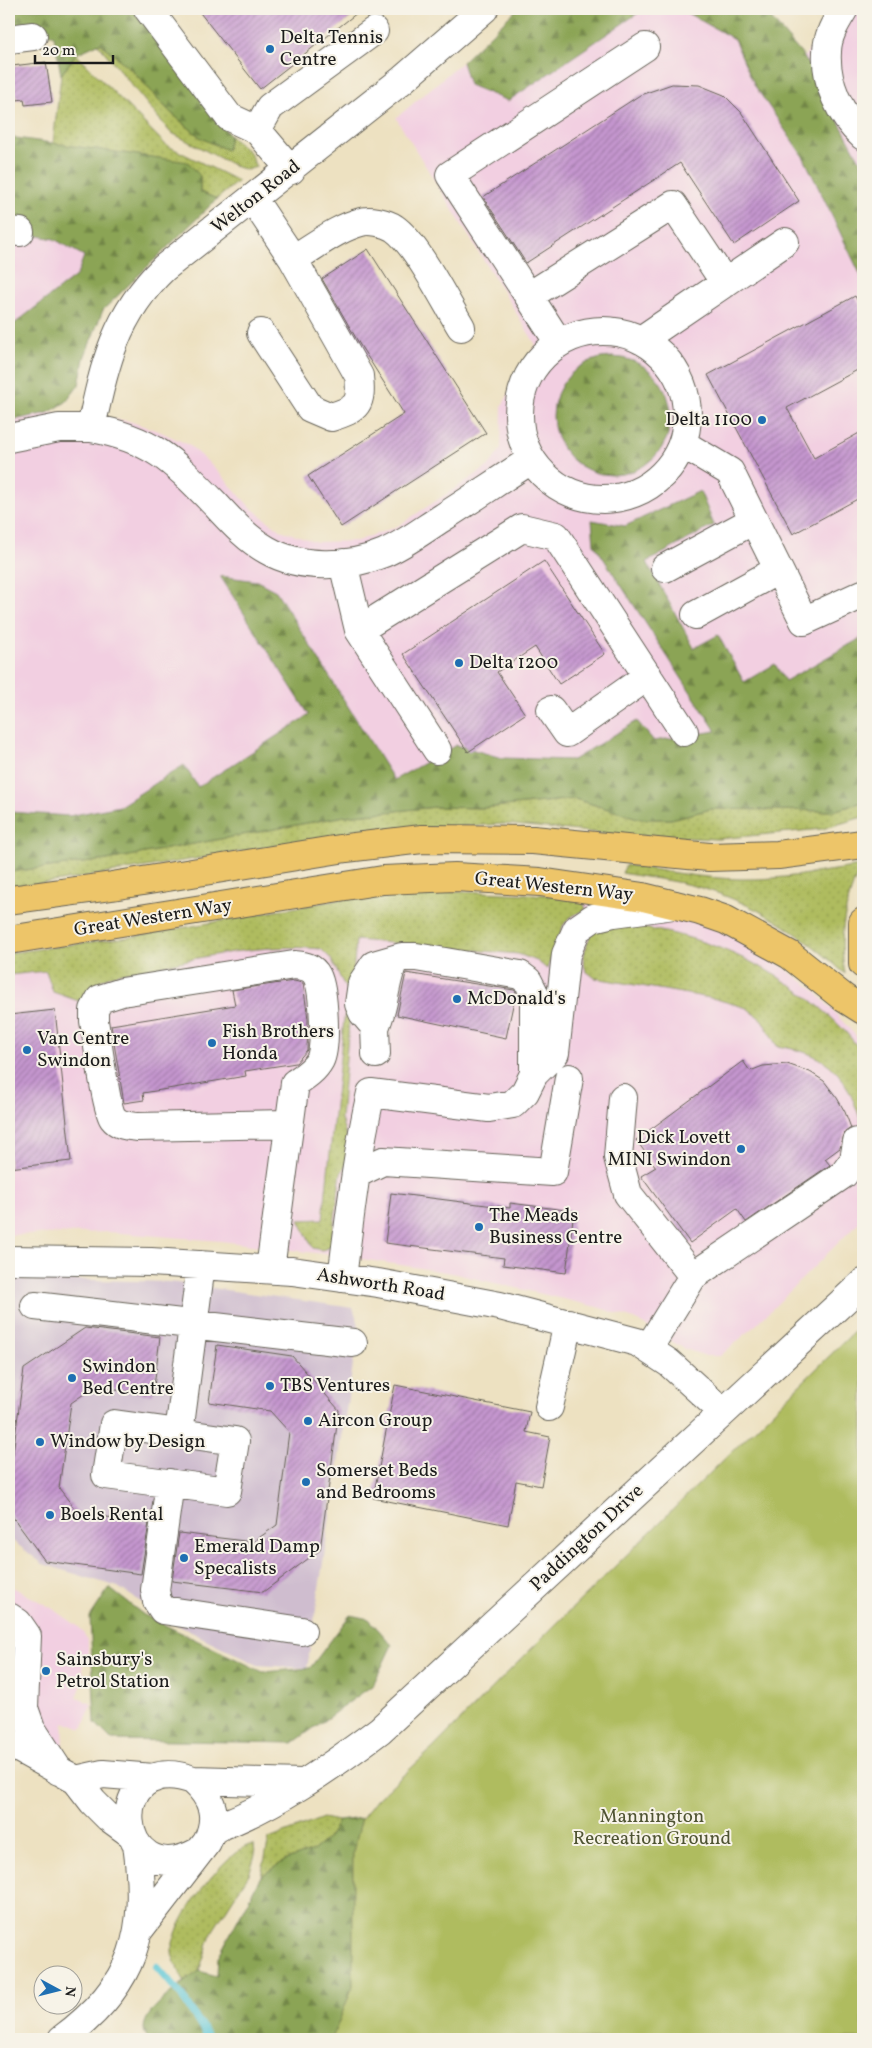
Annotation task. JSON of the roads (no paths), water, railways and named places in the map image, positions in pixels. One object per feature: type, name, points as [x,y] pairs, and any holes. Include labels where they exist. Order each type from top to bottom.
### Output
[{"type":"main road","name":"Great Western Way","points":[[9,900],[112,886],[346,848],[422,839],[533,840],[709,857],[778,855],[863,844]]},
{"type":"main road","name":"Great Western Way","points":[[9,940],[154,918],[346,885],[421,878],[494,878],[540,882],[642,897],[676,904],[726,920],[790,955],[844,998],[863,1010]]},
{"type":"main road","points":[[863,922],[863,964]]},
{"type":"street","points":[[148,9],[229,117],[257,130],[291,170]]},
{"type":"street","name":"Welton Road","points":[[91,428],[102,372],[116,333],[149,282],[164,268],[291,170],[407,76],[484,9]]},
{"type":"street","points":[[844,9],[831,31],[826,52],[830,83],[844,113],[863,136]]},
{"type":"street","points":[[257,130],[270,107],[374,31]]},
{"type":"street","points":[[559,343],[450,175],[645,47]]},
{"type":"street","points":[[253,199],[293,259],[359,376],[361,393],[358,405],[347,412],[331,417],[310,408],[261,333]]},
{"type":"street","points":[[529,296],[673,205],[725,283]]},
{"type":"street","points":[[293,259],[363,221],[379,222],[394,228],[406,239],[461,327]]},
{"type":"street","points":[[641,340],[784,242]]},
{"type":"street","points":[[600,330],[621,332],[641,340],[661,354],[677,373],[686,396],[688,420],[682,444],[670,468],[650,486],[625,497],[598,500],[572,494],[564,490],[549,480],[531,460],[520,435],[518,409],[525,382],[539,360],[559,343],[579,334],[600,330]]},
{"type":"street","points":[[9,438],[34,431],[59,428],[91,428],[113,432],[147,444],[175,462],[246,536],[266,550],[282,557],[315,564],[343,563],[365,559],[398,546],[531,460]]},
{"type":"street","points":[[682,444],[730,472],[804,621],[863,594]]},
{"type":"street","points":[[665,568],[754,520]]},
{"type":"street","points":[[359,630],[522,528],[556,536],[684,732]]},
{"type":"street","points":[[343,563],[359,630],[437,750]]},
{"type":"street","points":[[696,614],[778,570]]},
{"type":"street","points":[[551,710],[567,733],[648,676]]},
{"type":"street","points":[[342,1278],[357,1169],[372,1093],[498,1108],[513,1104],[534,1074],[555,1053],[566,954],[577,929],[593,918],[676,904]]},
{"type":"street","points":[[376,1054],[375,1027],[363,1013],[359,1004],[362,983],[374,965],[395,958],[416,957],[520,975],[525,978],[534,993],[534,1074]]},
{"type":"street","points":[[270,1269],[289,1124],[294,1083],[309,1074],[320,1059],[323,1042],[322,997],[317,975],[308,966],[294,965],[122,992],[100,999],[94,1010],[94,1020],[112,1118],[121,1124],[138,1127],[289,1124]]},
{"type":"street","points":[[357,1169],[382,1161],[553,1172],[569,1078]]},
{"type":"street","points":[[623,1098],[618,1157],[628,1194],[694,1276]]},
{"type":"street","points":[[648,1349],[694,1276],[844,1174],[854,1160],[857,1142]]},
{"type":"street","name":"Ashworth Road","points":[[9,1260],[110,1260],[270,1269],[342,1278],[500,1306],[623,1337],[648,1349],[669,1363],[723,1412]]},
{"type":"street","points":[[179,1433],[201,1264]]},
{"type":"street","name":"Paddington Drive","points":[[213,1829],[262,1808],[345,1756],[380,1730],[863,1282]]},
{"type":"street","points":[[35,1306],[353,1343]]},
{"type":"street","points":[[549,1406],[568,1323]]},
{"type":"street","points":[[114,1424],[179,1433],[235,1441],[227,1491],[106,1475],[114,1424]]},
{"type":"street","points":[[170,1483],[155,1590],[157,1601],[163,1610],[302,1631]]},
{"type":"street","points":[[9,1617],[18,1622],[27,1636],[24,1708],[31,1728],[68,1776],[108,1817],[134,1839],[146,1853],[158,1859],[172,1861],[186,1859],[198,1852]]},
{"type":"street","points":[[9,1743],[68,1776],[103,1774],[154,1778]]},
{"type":"street","points":[[62,2039],[88,2020],[112,1993],[127,1967],[139,1930],[141,1886],[134,1839],[128,1820],[134,1795],[143,1785],[154,1778],[166,1775],[179,1775],[193,1780],[302,1783]]},
{"type":"street","points":[[139,1930],[207,1842],[213,1829],[214,1815],[211,1801],[204,1789],[193,1780]]},
{"type":"waterway","points":[[157,1967],[183,1997],[209,2039]]},
{"type":"place","name":"Delta Tennis Centre","points":[[270,49]]},
{"type":"place","name":"Delta 1100","points":[[762,420]]},
{"type":"place","name":"Delta 1200","points":[[459,663]]},
{"type":"place","name":"McDonald's","points":[[457,999]]},
{"type":"place","name":"Fish Brothers Honda","points":[[212,1043]]},
{"type":"place","name":"Van Centre Swindon","points":[[27,1050]]},
{"type":"place","name":"Dick Lovett MINI Swindon","points":[[741,1149]]},
{"type":"place","name":"The Meads Business Centre","points":[[479,1227]]},
{"type":"place","name":"Swindon Bed Centre","points":[[72,1378]]},
{"type":"place","name":"TBS Ventures","points":[[270,1386]]},
{"type":"place","name":"Aircon Group","points":[[308,1421]]},
{"type":"place","name":"Window by Design","points":[[40,1442]]},
{"type":"place","name":"Somerset Beds and Bedrooms","points":[[306,1482]]},
{"type":"place","name":"Boels Rental","points":[[50,1515]]},
{"type":"place","name":"Emerald Damp Specalists","points":[[184,1558]]},
{"type":"place","name":"Sainsbury's Petrol Station","points":[[46,1671]]},
{"type":"park label","name":"Mannington Recreation Ground","points":[[652,1828]]}]
